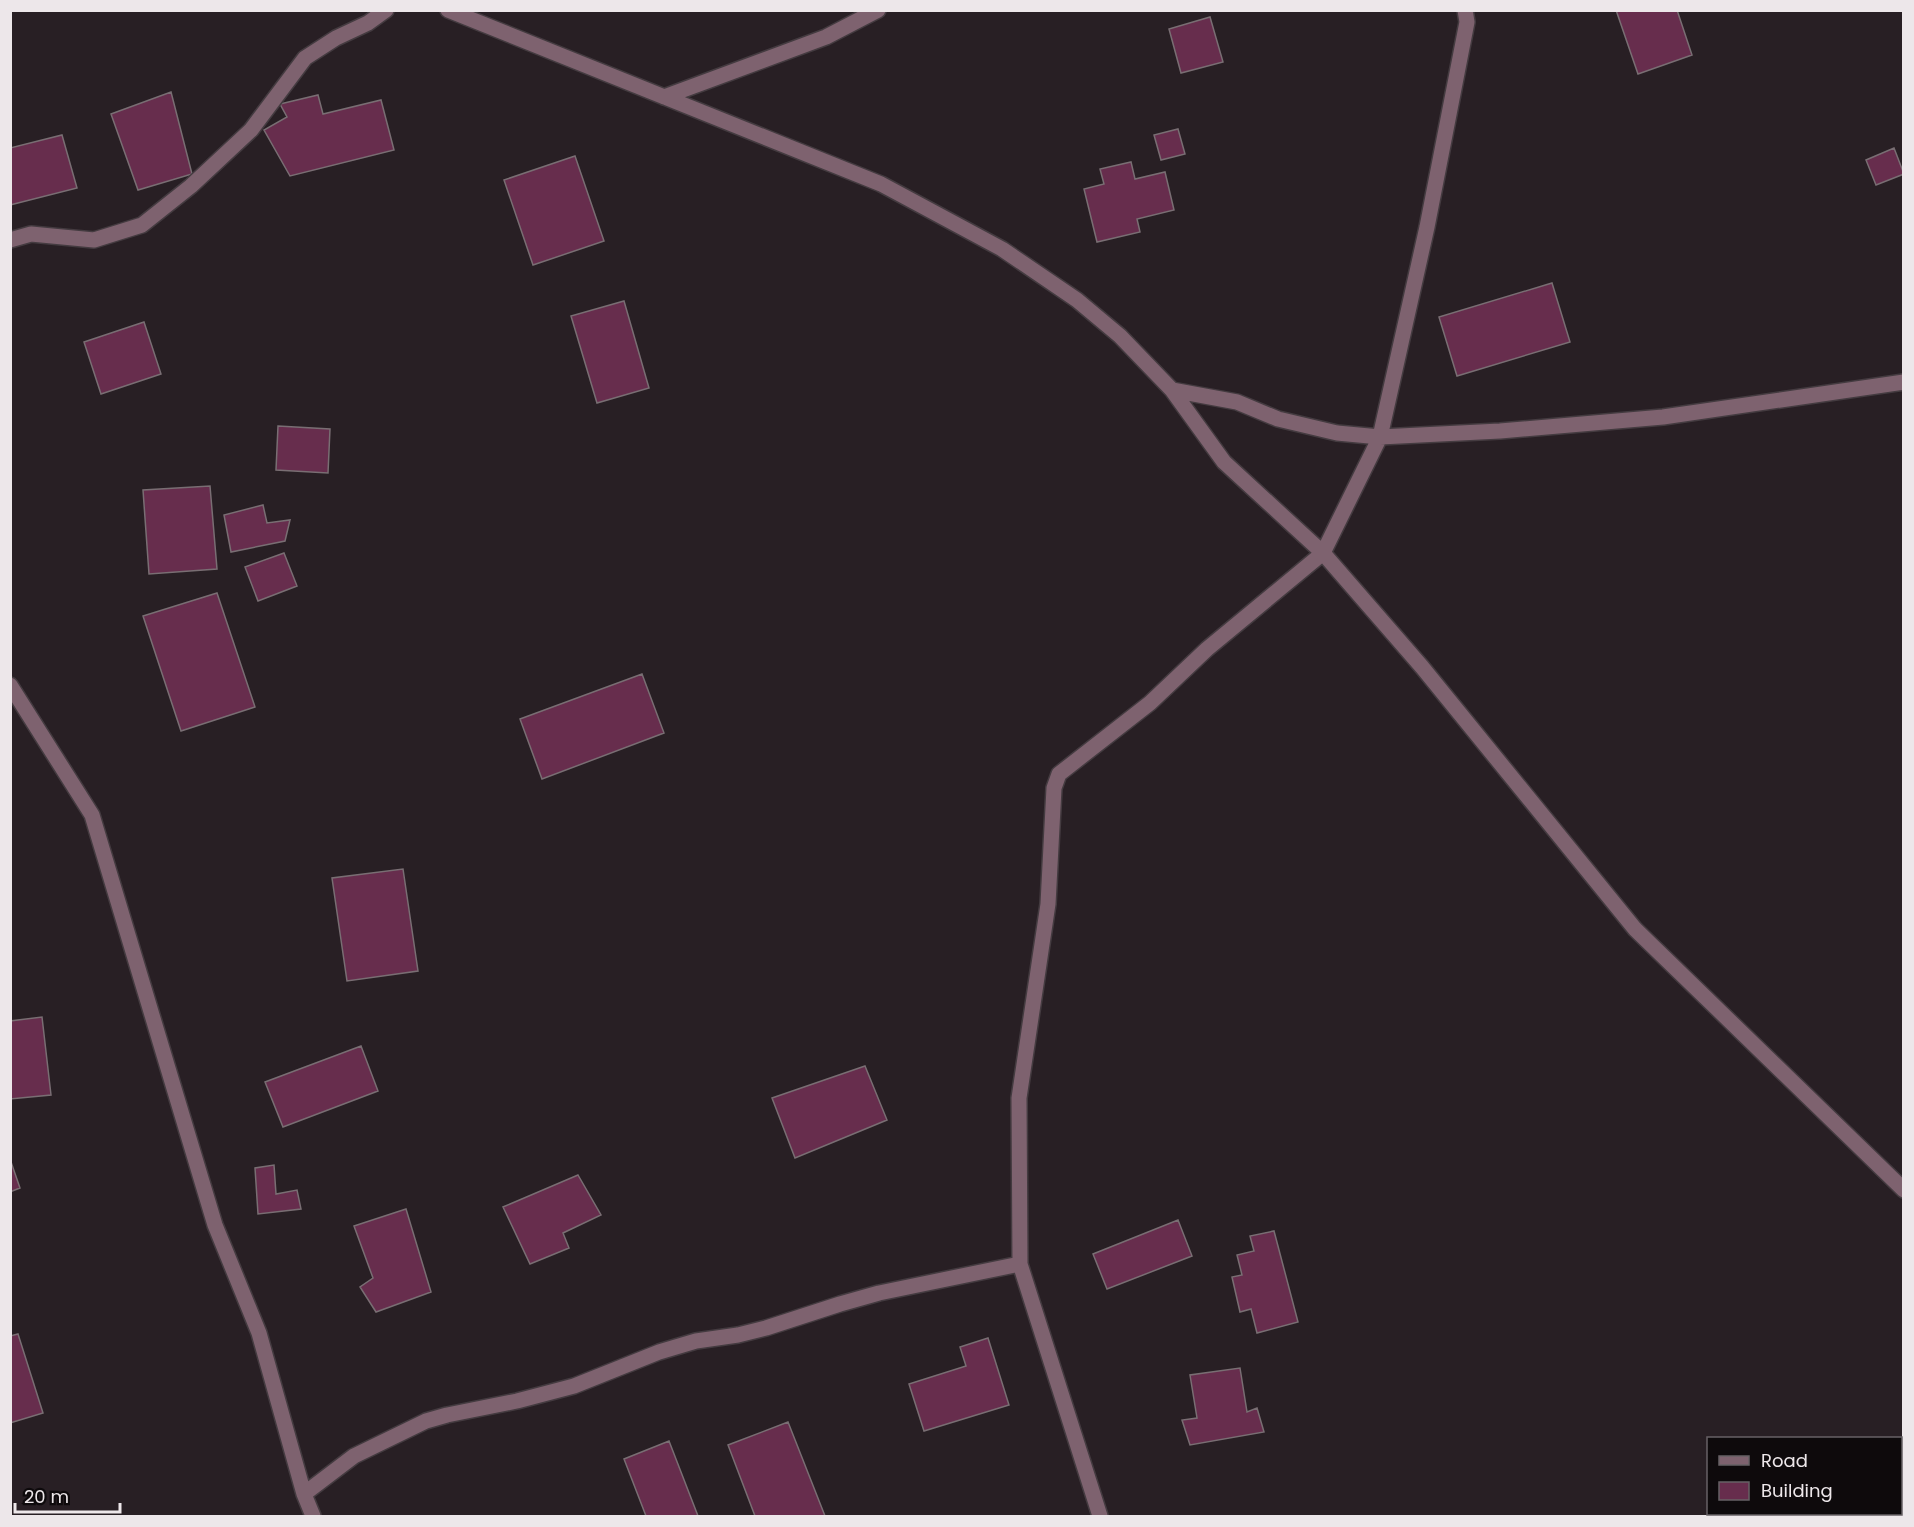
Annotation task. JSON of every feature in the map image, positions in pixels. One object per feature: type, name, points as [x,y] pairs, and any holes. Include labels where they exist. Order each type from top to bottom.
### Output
[{"type":"street","points":[[10,240],[31,234],[94,240],[142,225],[191,186],[251,130],[305,58],[368,23],[386,10]]},
{"type":"street","points":[[448,10],[881,184],[1002,249],[1077,300],[1120,336],[1172,390],[1224,462],[1323,553],[1422,667],[1635,929],[1904,1190]]},
{"type":"street","points":[[664,97],[825,37],[878,10]]},
{"type":"street","points":[[1100,1516],[1020,1264],[1019,1098],[1048,904],[1054,788],[1059,774],[1150,702],[1207,649],[1323,553],[1380,437],[1427,227],[1467,22],[1465,10]]},
{"type":"street","points":[[1172,390],[1237,402],[1278,418],[1337,433],[1380,437],[1500,431],[1663,417],[1904,382]]},
{"type":"street","points":[[10,685],[92,815],[215,1226],[259,1333],[304,1494],[313,1516]]},
{"type":"street","points":[[304,1494],[354,1456],[426,1421],[447,1414],[517,1401],[574,1386],[659,1352],[696,1341],[766,1328],[879,1293],[1020,1264]]},
{"type":"building","points":[[1616,10],[1677,10],[1692,55],[1638,74]]},
{"type":"building","points":[[1210,17],[1223,62],[1181,73],[1169,29]]},
{"type":"building","points":[[171,92],[192,174],[138,190],[111,114]]},
{"type":"building","points":[[318,95],[323,114],[381,100],[394,150],[290,176],[264,130],[287,117],[280,104]]},
{"type":"building","points":[[1178,129],[1185,154],[1161,160],[1154,135]]},
{"type":"building","points":[[62,135],[77,188],[10,205],[10,148]]},
{"type":"building","points":[[1894,148],[1904,174],[1876,185],[1866,160]]},
{"type":"building","points":[[575,156],[604,241],[533,265],[504,180]]},
{"type":"building","points":[[1131,162],[1135,179],[1165,172],[1174,210],[1137,219],[1140,232],[1097,242],[1084,189],[1104,184],[1100,169]]},
{"type":"building","points":[[1552,283],[1570,342],[1457,376],[1439,317]]},
{"type":"building","points":[[624,301],[649,388],[597,403],[571,316]]},
{"type":"building","points":[[144,322],[161,374],[101,394],[84,342]]},
{"type":"building","points":[[278,426],[330,429],[328,473],[276,470]]},
{"type":"building","points":[[210,486],[217,569],[149,574],[143,490]]},
{"type":"building","points":[[263,505],[267,523],[290,520],[285,541],[231,552],[224,515]]},
{"type":"building","points":[[284,553],[297,586],[258,601],[245,567]]},
{"type":"building","points":[[217,593],[255,707],[181,731],[143,616]]},
{"type":"building","points":[[642,674],[664,733],[542,779],[520,719]]},
{"type":"building","points":[[403,869],[418,971],[347,981],[332,878]]},
{"type":"building","points":[[42,1017],[51,1095],[10,1099],[10,1021]]},
{"type":"building","points":[[361,1046],[378,1091],[283,1127],[265,1082]]},
{"type":"building","points":[[865,1066],[887,1120],[795,1158],[772,1098]]},
{"type":"building","points":[[10,1159],[20,1188],[10,1192]]},
{"type":"building","points":[[274,1165],[276,1194],[297,1190],[301,1209],[258,1214],[255,1168]]},
{"type":"building","points":[[578,1175],[601,1215],[563,1233],[569,1248],[530,1264],[503,1207]]},
{"type":"building","points":[[406,1209],[431,1292],[376,1312],[360,1287],[373,1278],[354,1226]]},
{"type":"building","points":[[1178,1220],[1192,1256],[1107,1289],[1093,1254]]},
{"type":"building","points":[[1274,1231],[1298,1322],[1257,1333],[1251,1309],[1240,1312],[1232,1277],[1242,1275],[1237,1255],[1254,1251],[1250,1236]]},
{"type":"building","points":[[18,1334],[43,1413],[10,1423],[10,1336]]},
{"type":"building","points":[[988,1338],[1009,1405],[924,1431],[909,1384],[966,1366],[960,1347]]},
{"type":"building","points":[[1240,1368],[1247,1412],[1257,1408],[1264,1432],[1190,1445],[1182,1420],[1197,1418],[1190,1375]]},
{"type":"building","points":[[788,1422],[825,1516],[755,1516],[728,1445]]},
{"type":"building","points":[[669,1441],[698,1516],[646,1516],[624,1459]]}]
